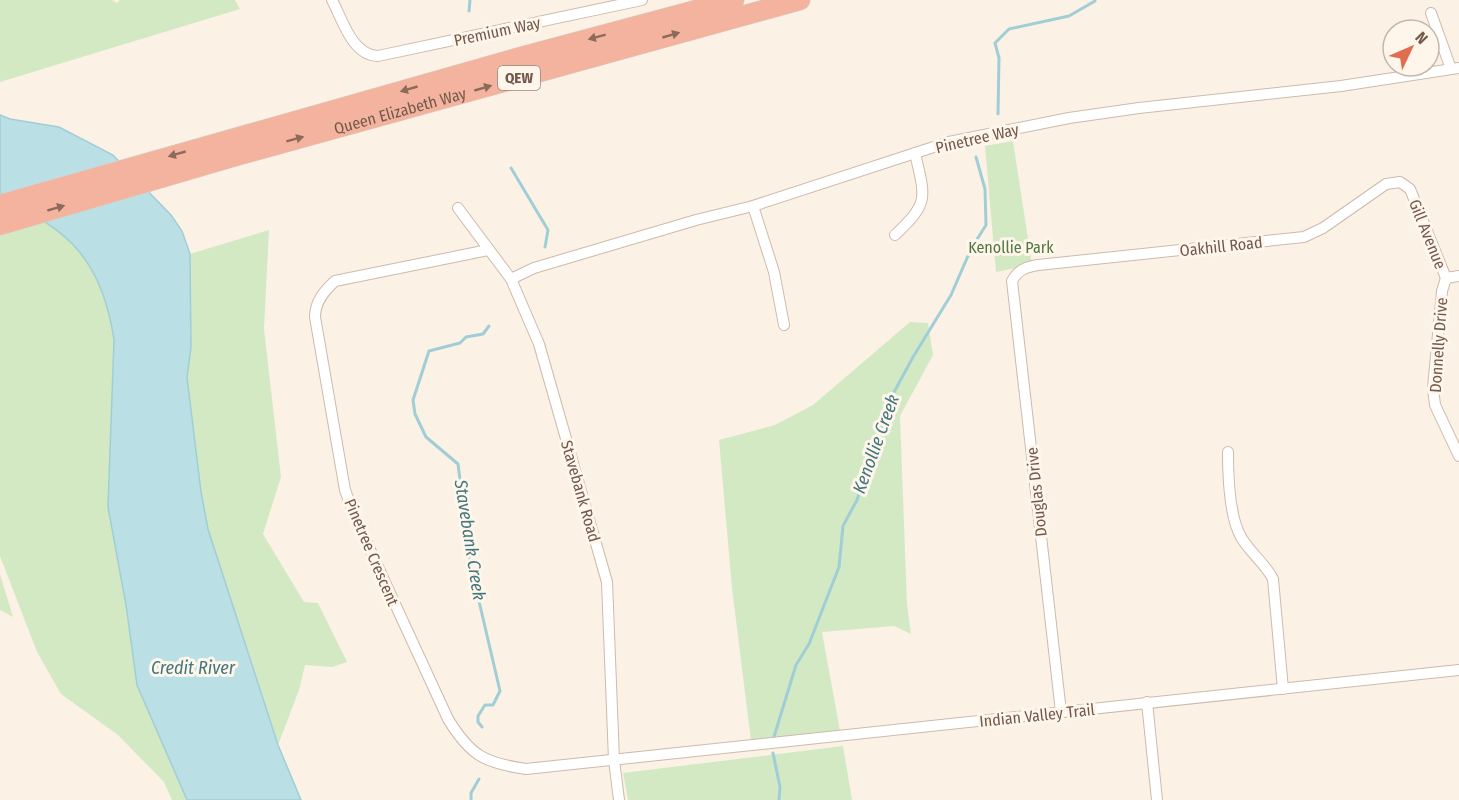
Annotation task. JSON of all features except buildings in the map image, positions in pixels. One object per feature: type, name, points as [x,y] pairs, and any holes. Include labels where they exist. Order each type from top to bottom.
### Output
[{"type":"highway","name":"Queen Elizabeth Way","points":[[0,225],[236,146],[528,55],[734,0]]},
{"type":"highway","name":"Queen Elizabeth Way","points":[[0,205],[800,0]]},
{"type":"street","name":"Premium Way","points":[[332,0],[355,45],[370,56],[386,55],[642,0]]},
{"type":"street","points":[[1431,13],[1455,68]]},
{"type":"street","name":"Pinetree Way","points":[[511,279],[534,268],[696,220],[753,206],[949,142],[1069,118],[1341,86],[1455,68]]},
{"type":"street","points":[[895,236],[921,207],[923,188],[915,153]]},
{"type":"street","name":"Oakhill Road","points":[[1017,273],[1027,267],[1038,265],[1304,237],[1323,228],[1386,184],[1400,182],[1410,189]]},
{"type":"street","name":"Gill Avenue","points":[[1410,189],[1446,278]]},
{"type":"street","points":[[753,206],[774,272],[784,325]]},
{"type":"street","name":"Stavebank Road","points":[[458,208],[511,279],[539,344],[607,582],[614,760],[619,800]]},
{"type":"street","name":"Pinetree Crescent","points":[[488,250],[335,281],[327,288],[315,307],[345,490],[364,540],[448,719],[459,737],[473,752],[489,762],[526,769],[614,760]]},
{"type":"street","name":"Douglas Drive","points":[[1017,273],[1012,281],[1061,712]]},
{"type":"street","name":"Donnelly Drive","points":[[1459,276],[1446,278],[1442,291],[1433,388],[1435,405],[1459,456]]},
{"type":"street","points":[[1228,452],[1228,474],[1236,524],[1241,537],[1269,569],[1273,579],[1283,688]]},
{"type":"street","name":"Indian Valley Trail","points":[[614,760],[1459,670]]},
{"type":"street","points":[[1147,702],[1157,800]]},
{"type":"green space","points":[[0,0],[112,0],[117,3],[120,0],[235,0],[240,9],[0,82]]},
{"type":"green space","name":"Kenollie Park","points":[[1013,141],[1032,265],[996,272],[985,146]]},
{"type":"green space","points":[[0,200],[25,211],[64,236],[80,252],[102,290],[114,340],[108,507],[126,605],[137,685],[187,800],[172,800],[164,782],[118,735],[61,694],[37,652],[0,556]]},
{"type":"green space","points":[[269,230],[264,329],[281,477],[263,534],[304,602],[318,603],[347,662],[332,667],[305,665],[299,690],[278,745],[208,529],[201,492],[187,377],[191,347],[190,254]]},
{"type":"green space","points":[[910,322],[928,323],[933,355],[900,416],[907,604],[911,634],[894,626],[822,632],[840,731],[751,741],[732,588],[719,440],[775,425],[813,405]]},
{"type":"green space","points":[[0,574],[13,617],[0,610]]},
{"type":"green space","points":[[843,746],[852,800],[628,800],[623,773]]},
{"type":"water","name":"Credit River","points":[[0,115],[10,119],[59,127],[113,155],[171,215],[182,231],[190,254],[191,347],[187,377],[201,492],[208,529],[278,745],[301,800],[187,800],[137,685],[126,605],[108,507],[114,340],[109,314],[102,290],[80,252],[46,223],[0,200]]},
{"type":"waterway","name":"Stavebank Creek","points":[[469,11],[470,0]]},
{"type":"waterway","name":"Kenollie Creek","points":[[998,114],[999,58],[995,43],[1009,29],[1069,16],[1095,1]]},
{"type":"waterway","name":"Kenollie Creek","points":[[773,740],[796,665],[809,644],[839,567],[843,526],[857,500],[892,396],[951,295],[971,249],[986,225],[985,189],[976,157]]},
{"type":"waterway","name":"Stavebank Creek","points":[[511,168],[548,230],[545,247]]},
{"type":"waterway","name":"Stavebank Creek","points":[[482,727],[478,722],[478,716],[485,705],[493,705],[500,691],[471,567],[458,464],[426,437],[415,414],[413,400],[429,351],[460,343],[466,337],[483,334],[489,326]]},
{"type":"waterway","name":"Kenollie Creek","points":[[773,753],[780,787],[779,800]]},
{"type":"waterway","name":"Stavebank Creek","points":[[471,800],[471,793],[479,779]]}]
